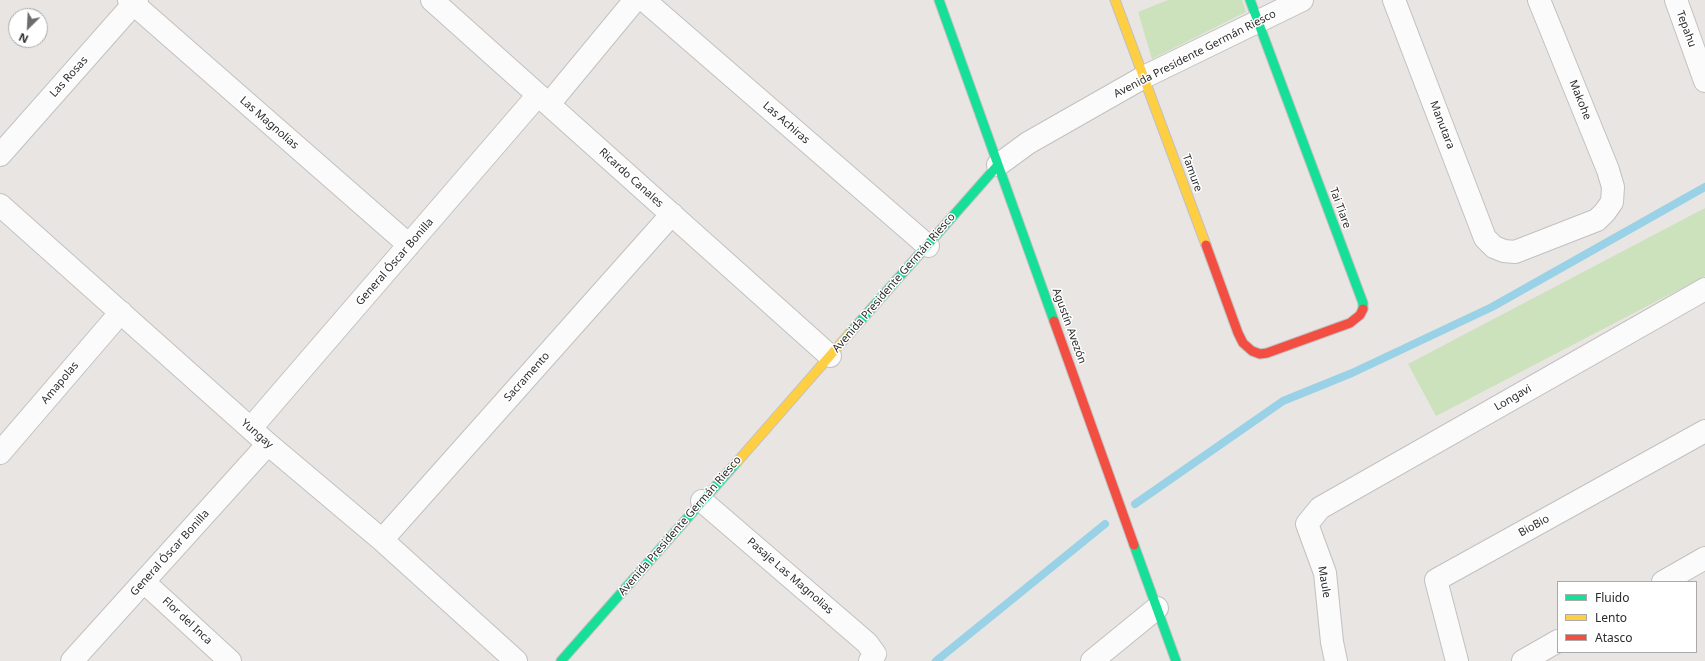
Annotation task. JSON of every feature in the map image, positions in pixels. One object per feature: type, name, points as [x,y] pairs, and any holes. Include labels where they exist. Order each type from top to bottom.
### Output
[{"type":"street","name":"Ricardo Canales","points":[[432,0],[830,356]]},
{"type":"street","name":"General Óscar Bonilla","points":[[251,428],[409,245],[635,0]]},
{"type":"street","name":"Las Achiras","points":[[644,0],[928,246]]},
{"type":"street","name":"Agustín Avezón","points":[[939,0],[1176,661]]},
{"type":"street","name":"Tamure","points":[[1115,0],[1238,333],[1243,343],[1252,351]]},
{"type":"street","name":"Tai Tiare","points":[[1250,0],[1363,304],[1360,315],[1350,323],[1268,353],[1260,354],[1252,351]]},
{"type":"street","name":"Avenida Presidente Germán Riesco","points":[[560,661],[998,165],[1028,143],[1144,77],[1302,0]]},
{"type":"street","name":"Manutara","points":[[1394,0],[1485,238],[1494,247],[1504,251],[1515,252],[1597,220],[1612,202]]},
{"type":"street","name":"Makohe","points":[[1540,0],[1608,170],[1613,187],[1612,202]]},
{"type":"street","name":"Tepahu","points":[[1676,0],[1705,81]]},
{"type":"street","name":"Las Rosas","points":[[0,155],[133,1]]},
{"type":"street","name":"Las Magnolias","points":[[133,1],[409,245]]},
{"type":"street","name":"Yungay","points":[[0,205],[268,444],[382,540],[516,661]]},
{"type":"street","name":"Sacramento","points":[[382,540],[672,214]]},
{"type":"street","name":"Longavi","points":[[1320,508],[1705,289]]},
{"type":"street","name":"Amapolas","points":[[0,453],[121,312]]},
{"type":"street","name":"BioBio","points":[[1457,661],[1436,580],[1705,431]]},
{"type":"street","name":"General Óscar Bonilla","points":[[72,661],[268,444]]},
{"type":"street","name":"Pasaje Las Magnolias","points":[[702,501],[867,643],[873,658]]},
{"type":"street","name":"Maule","points":[[1320,508],[1307,524],[1325,573],[1332,642],[1336,661]]},
{"type":"street","points":[[1664,581],[1705,558]]},
{"type":"street","name":"Flor del Inca","points":[[144,582],[230,661]]},
{"type":"street","points":[[1092,661],[1157,608]]},
{"type":"street","points":[[1523,661],[1557,642]]},
{"type":"green space","points":[[1168,0],[1242,0],[1246,12],[1152,59],[1138,12]]},
{"type":"green space","points":[[1705,208],[1705,276],[1436,416],[1408,364]]},
{"type":"waterway","points":[[1135,504],[1283,401],[1352,373],[1492,307],[1705,187]]},
{"type":"waterway","points":[[936,661],[1105,524]]},
{"type":"traffic: fast","points":[[939,0],[1054,321]]},
{"type":"traffic: fast","points":[[1250,0],[1363,303],[1363,309]]},
{"type":"traffic: fast","points":[[849,334],[998,165]]},
{"type":"traffic: fast","points":[[561,661],[737,462]]},
{"type":"traffic: fast","points":[[1134,545],[1176,661]]},
{"type":"traffic: slow","points":[[1115,0],[1206,245]]},
{"type":"traffic: slow","points":[[737,462],[849,334]]},
{"type":"traffic: jam","points":[[1206,245],[1238,333],[1243,343],[1252,351],[1260,354],[1267,353],[1350,323],[1360,315],[1363,309]]},
{"type":"traffic: jam","points":[[1054,321],[1134,545]]}]
